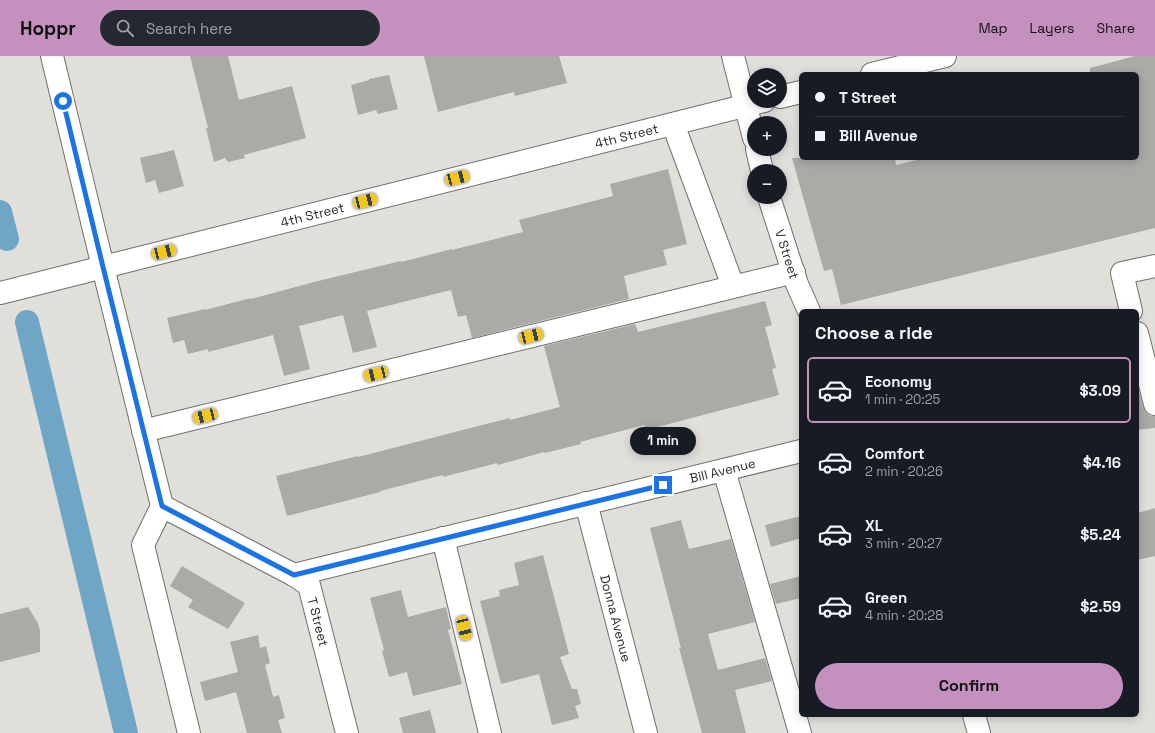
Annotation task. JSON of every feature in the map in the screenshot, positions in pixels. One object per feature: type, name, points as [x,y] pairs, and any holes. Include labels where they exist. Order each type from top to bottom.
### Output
[{"type":"street","points":[[52,56],[162,506],[143,545],[189,733]]},
{"type":"street","points":[[733,56],[747,86]]},
{"type":"street","points":[[880,72],[944,56]]},
{"type":"street","points":[[787,95],[799,92]]},
{"type":"street","name":"4th Street","points":[[0,292],[747,105]]},
{"type":"street","points":[[673,124],[733,286]]},
{"type":"street","name":"V Street","points":[[771,204],[807,309]]},
{"type":"street","points":[[1131,309],[1122,273],[1155,266]]},
{"type":"street","points":[[143,431],[794,272]]},
{"type":"street","points":[[1139,341],[1155,404]]},
{"type":"street","name":"Bill Avenue","points":[[294,575],[799,451]]},
{"type":"street","points":[[724,470],[800,733]]},
{"type":"street","name":"Donna Avenue","points":[[586,503],[646,733]]},
{"type":"street","name":"T Street","points":[[162,506],[294,575],[309,585],[347,733]]},
{"type":"street","points":[[443,538],[490,733]]},
{"type":"street","points":[[975,717],[979,733]]},
{"type":"building","points":[[190,56],[228,56],[239,100],[292,86],[306,138],[244,155],[245,158],[228,162],[225,158],[214,162],[206,128],[208,128]]},
{"type":"building","points":[[424,56],[559,56],[567,83],[515,96],[514,92],[438,112]]},
{"type":"building","points":[[1135,56],[1155,56],[1155,228],[841,305],[832,269],[824,271],[792,158],[799,158],[799,160],[895,160],[896,165],[917,160],[1139,160],[1139,72],[1090,72],[1090,68]]},
{"type":"building","points":[[389,75],[398,109],[378,114],[376,110],[358,115],[351,85],[369,79]]},
{"type":"building","points":[[174,150],[184,186],[159,193],[155,180],[146,183],[140,158]]},
{"type":"building","points":[[668,169],[687,244],[663,250],[667,265],[624,276],[629,299],[472,338],[466,315],[458,317],[451,290],[367,311],[377,347],[353,353],[343,315],[299,326],[310,369],[284,376],[273,335],[208,352],[208,349],[188,354],[184,340],[173,343],[167,318],[251,299],[314,282],[523,232],[519,220],[613,196],[610,184]]},
{"type":"building","points":[[765,301],[772,325],[765,327],[776,368],[772,369],[779,395],[646,430],[644,425],[580,442],[581,444],[544,452],[498,465],[497,463],[443,477],[443,475],[287,516],[276,476],[560,407],[544,346],[635,324],[638,332]]},
{"type":"building","points":[[1139,392],[1146,413],[1151,416],[1155,416],[1155,428],[1139,430]]},
{"type":"building","points":[[1155,508],[1155,556],[1139,560],[1139,512]]},
{"type":"building","points":[[799,516],[799,539],[771,547],[765,525]]},
{"type":"building","points":[[681,520],[689,549],[731,539],[755,622],[708,634],[718,670],[765,658],[772,681],[735,690],[746,733],[702,733],[679,648],[681,648],[650,528]]},
{"type":"building","points":[[543,555],[569,654],[560,657],[572,689],[577,689],[581,704],[575,706],[579,718],[552,725],[539,674],[501,684],[480,601],[500,596],[499,590],[519,585],[514,563]]},
{"type":"building","points":[[182,566],[245,603],[228,629],[188,607],[193,600],[170,586]]},
{"type":"building","points":[[799,577],[799,598],[776,604],[770,584]]},
{"type":"building","points":[[401,590],[408,617],[446,607],[451,629],[448,630],[462,684],[413,696],[407,672],[389,677],[382,651],[384,650],[370,598]]},
{"type":"building","points":[[28,607],[38,623],[40,631],[40,652],[0,662],[0,614]]},
{"type":"building","points":[[258,635],[260,648],[266,646],[270,663],[265,665],[273,697],[279,695],[285,718],[278,720],[282,733],[247,733],[236,692],[205,701],[200,682],[238,672],[230,642]]},
{"type":"building","points":[[430,710],[436,733],[403,733],[399,718]]},
{"type":"waterway","points":[[0,212],[7,239]]},
{"type":"waterway","points":[[27,322],[126,733]]},
{"type":"route","points":[[63,101],[162,506],[294,575],[663,485]]}]
